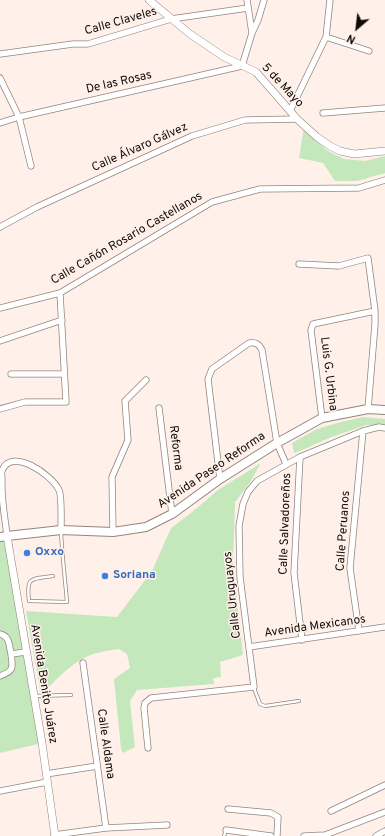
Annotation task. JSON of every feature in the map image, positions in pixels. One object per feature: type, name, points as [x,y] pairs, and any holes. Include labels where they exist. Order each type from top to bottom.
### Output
[{"type":"main road","name":"Avenida Paseo Reforma","points":[[3,536],[61,530],[113,532],[146,528],[172,514],[220,479],[277,443],[322,418],[368,409],[385,410]]},
{"type":"street","name":"5 de Mayo","points":[[149,0],[170,19],[224,57],[256,72],[297,119],[317,137],[330,146],[340,151],[354,154],[385,151]]},
{"type":"street","points":[[247,0],[252,33]]},
{"type":"street","points":[[242,66],[264,0]]},
{"type":"street","points":[[290,111],[326,37],[330,0]]},
{"type":"street","name":"Calle Claveles","points":[[0,54],[73,44],[88,44],[170,19],[248,8]]},
{"type":"street","points":[[326,37],[369,51]]},
{"type":"street","name":"De las Rosas","points":[[0,123],[19,117],[242,66]]},
{"type":"street","points":[[0,78],[19,117],[31,166]]},
{"type":"street","points":[[323,113],[385,108]]},
{"type":"street","name":"Calle Álvaro Gálvez","points":[[0,227],[36,207],[192,136],[246,120],[297,119]]},
{"type":"street","name":"Calle Cañón Rosario Castellanos","points":[[0,308],[60,293],[212,202],[260,189],[359,188],[385,180]]},
{"type":"street","points":[[299,264],[339,266],[368,258],[375,311],[368,409]]},
{"type":"street","points":[[0,409],[25,402],[66,402],[60,293]]},
{"type":"street","name":"Luis G. Urbina","points":[[322,418],[311,330],[313,324],[375,311]]},
{"type":"street","points":[[0,341],[62,320]]},
{"type":"street","points":[[220,479],[208,379],[209,374],[212,369],[250,343],[254,342],[259,345],[262,350],[277,443],[286,464],[363,431],[379,427],[385,428]]},
{"type":"street","points":[[11,374],[64,374]]},
{"type":"street","points":[[113,532],[112,477],[128,440],[125,401],[146,380]]},
{"type":"street","name":"Reforma","points":[[159,408],[172,514]]},
{"type":"street","name":"Calle Peruanos","points":[[359,631],[350,568],[363,431]]},
{"type":"street","name":"Calle Salvadoreños","points":[[300,457],[294,573],[302,640]]},
{"type":"street","points":[[3,536],[2,471],[7,464],[14,461],[39,469],[51,478],[60,490],[61,530]]},
{"type":"street","name":"Calle Uruguayos","points":[[254,688],[240,577],[239,526],[243,504],[248,492],[257,481],[286,464]]},
{"type":"street","name":"Avenida Benito Juárez","points":[[3,536],[34,696],[55,835]]},
{"type":"street","name":"Avenida Mexicanos","points":[[249,647],[385,627]]},
{"type":"street","points":[[0,634],[6,636],[8,639],[13,666],[10,672],[0,676]]},
{"type":"street","points":[[11,654],[26,652]]},
{"type":"street","name":"Calle Aldama","points":[[83,663],[96,766],[106,828]]},
{"type":"street","points":[[148,748],[144,708],[146,703],[151,698],[254,688]]},
{"type":"street","points":[[46,774],[96,766]]},
{"type":"street","points":[[0,791],[46,782]]},
{"type":"street","points":[[331,811],[385,785]]},
{"type":"street","points":[[228,808],[270,813],[274,815],[278,818],[277,836]]},
{"type":"street","points":[[304,836],[325,835],[385,812]]},
{"type":"street","points":[[55,835],[106,828],[167,825]]},
{"type":"street","points":[[226,830],[271,836]]},
{"type":"street","points":[[376,836],[385,831]]},
{"type":"lane","points":[[53,576],[34,579],[30,582],[27,586],[29,601],[67,602],[65,576],[62,563],[61,530]]},
{"type":"lane","points":[[254,688],[260,704],[265,706],[299,701]]},
{"type":"lane","points":[[34,696],[71,695]]},
{"type":"lane","points":[[224,836],[226,830]]},
{"type":"green space","points":[[304,127],[326,150],[344,159],[365,161],[385,156],[385,173],[357,181],[335,181],[323,163],[299,158]]},
{"type":"green space","points":[[363,417],[385,419],[385,425],[366,425],[329,438],[294,453],[292,443],[317,429]]},
{"type":"green space","points":[[261,463],[249,484],[235,502],[233,564],[243,655],[220,662],[221,677],[213,678],[214,684],[137,690],[130,701],[135,747],[123,753],[121,749],[114,679],[130,668],[127,654],[119,649],[89,656],[66,670],[41,695],[26,611],[117,617],[152,571],[171,528],[218,490]]},
{"type":"green space","points":[[7,536],[42,743],[0,753],[0,537]]},
{"type":"place","name":"Oxxo","points":[[27,553]]},
{"type":"place","name":"Soriana","points":[[105,576]]}]
